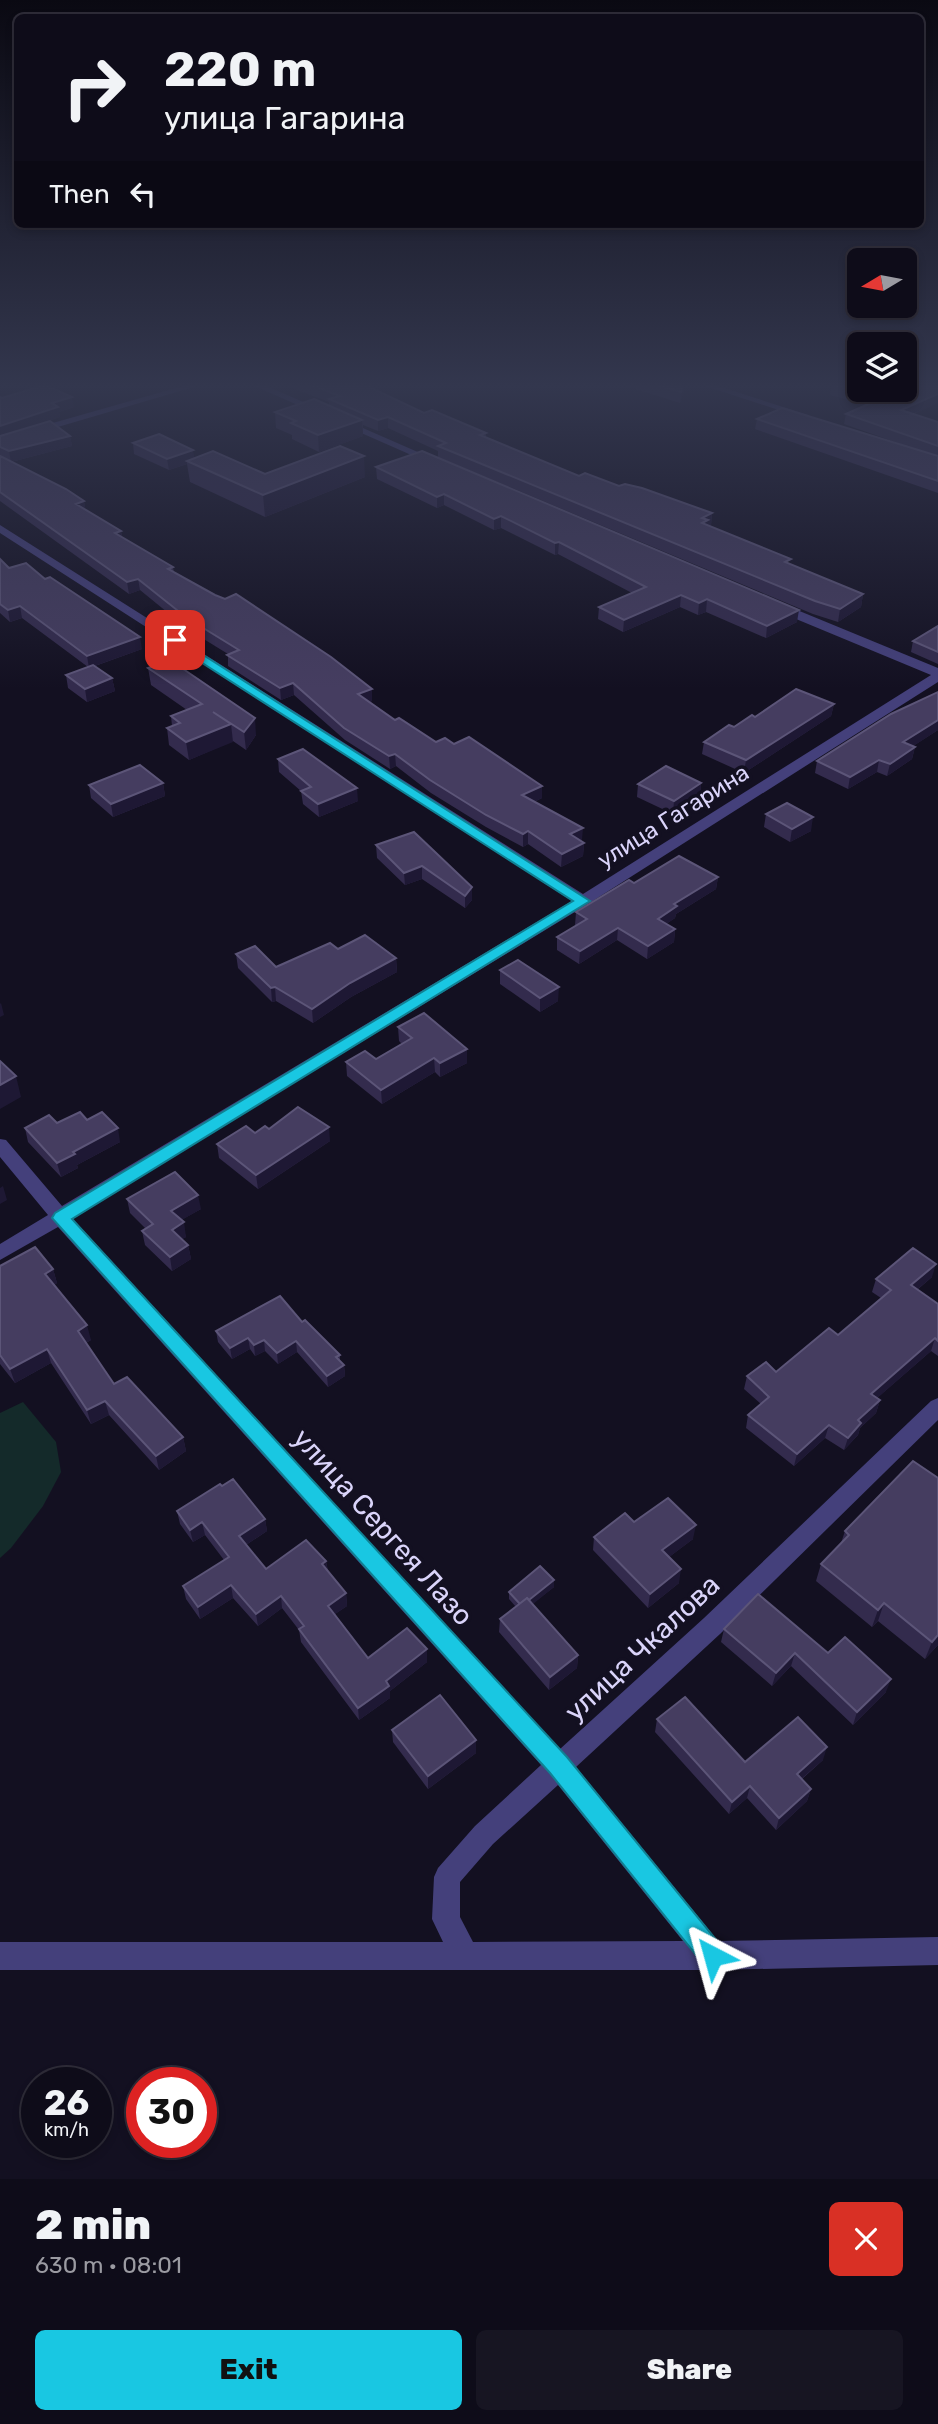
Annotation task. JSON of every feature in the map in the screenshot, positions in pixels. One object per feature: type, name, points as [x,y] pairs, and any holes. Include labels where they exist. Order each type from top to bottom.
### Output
[{"type":"street","points":[[0,528],[583,901]]},
{"type":"street","points":[[762,600],[938,674]]},
{"type":"street","name":"улица Гагарина","points":[[0,1253],[583,901],[938,674]]},
{"type":"street","name":"улица Сергея Лазо","points":[[0,1145],[61,1218],[558,1765],[713,1956]]},
{"type":"street","name":"улица Чкалова","points":[[466,1954],[446,1919],[447,1877],[484,1835],[712,1626],[938,1407]]},
{"type":"street","points":[[0,1956],[713,1956],[938,1951]]},
{"type":"green space","points":[[23,1402],[56,1442],[61,1472],[43,1506],[11,1548],[0,1558],[0,1413]]},
{"type":"building","points":[[0,486],[59,486],[66,489],[84,501],[76,504],[121,531],[115,533],[173,567],[168,569],[225,599],[236,594],[331,657],[372,689],[358,694],[395,720],[399,718],[436,742],[445,738],[454,744],[469,737],[542,786],[522,795],[583,828],[570,834],[584,843],[562,854],[528,831],[523,834],[486,815],[430,780],[395,754],[389,756],[344,728],[293,683],[280,688],[227,655],[239,650],[187,618],[138,579],[127,582],[0,492]]},
{"type":"building","points":[[242,486],[287,486],[263,495]]},
{"type":"building","points":[[414,486],[504,486],[799,610],[767,626],[707,599],[699,603],[681,595],[624,620],[599,607],[646,587],[559,542],[555,543],[501,516],[494,519],[444,494],[437,497]]},
{"type":"building","points":[[535,486],[632,486],[642,488],[712,513],[702,518],[708,520],[702,523],[791,559],[785,562],[863,594],[840,609]]},
{"type":"building","points":[[0,559],[9,568],[26,563],[45,579],[50,577],[140,637],[87,656],[20,606],[8,610],[0,604]]},
{"type":"building","points":[[938,626],[938,652],[913,641]]},
{"type":"building","points":[[170,660],[255,718],[244,732],[213,712],[231,724],[186,742],[167,728],[180,723],[171,716],[202,704],[148,668]]},
{"type":"building","points":[[93,665],[112,678],[85,689],[66,675]]},
{"type":"building","points":[[796,689],[834,704],[746,760],[704,742],[729,725],[734,727],[752,715],[755,717]]},
{"type":"building","points":[[938,692],[938,720],[903,742],[915,747],[890,764],[879,760],[850,777],[817,761],[891,714]]},
{"type":"building","points":[[303,749],[357,788],[318,804],[301,791],[311,787],[278,759]]},
{"type":"building","points":[[140,765],[163,783],[111,804],[89,785]]},
{"type":"building","points":[[666,766],[701,783],[674,801],[638,784]]},
{"type":"building","points":[[787,803],[813,817],[792,829],[766,814]]},
{"type":"building","points":[[414,832],[472,887],[465,896],[422,866],[404,873],[376,845]]},
{"type":"building","points":[[679,856],[718,877],[674,904],[677,906],[658,919],[675,929],[648,946],[618,928],[580,951],[557,937],[587,919],[576,912],[629,880],[634,883]]},
{"type":"building","points":[[365,935],[396,958],[350,983],[312,1009],[275,987],[271,988],[236,954],[255,946],[276,967],[330,943],[338,949]]},
{"type":"building","points":[[518,960],[559,987],[540,998],[500,970]]},
{"type":"building","points":[[424,1013],[467,1049],[440,1063],[434,1058],[381,1090],[346,1062],[365,1051],[376,1059],[412,1038],[398,1027]]},
{"type":"building","points":[[0,1061],[16,1076],[0,1085]]},
{"type":"building","points":[[298,1107],[329,1127],[256,1175],[217,1144],[246,1126],[255,1133],[265,1126],[269,1129]]},
{"type":"building","points":[[80,1112],[87,1120],[102,1112],[118,1128],[57,1163],[25,1128],[49,1115],[57,1123]]},
{"type":"building","points":[[175,1172],[198,1195],[171,1211],[184,1222],[172,1230],[188,1245],[170,1257],[142,1231],[153,1224],[127,1199]]},
{"type":"building","points":[[35,1247],[53,1269],[45,1274],[87,1325],[78,1331],[114,1384],[127,1377],[183,1437],[156,1456],[105,1401],[87,1410],[47,1349],[10,1369],[0,1355],[0,1266]]},
{"type":"building","points":[[913,1248],[936,1264],[911,1285],[938,1304],[938,1341],[935,1338],[871,1394],[880,1400],[858,1420],[861,1423],[848,1438],[829,1425],[797,1454],[748,1415],[769,1397],[747,1376],[766,1362],[776,1372],[829,1328],[838,1335],[891,1290],[876,1279]]},
{"type":"building","points":[[280,1296],[302,1322],[305,1320],[340,1355],[336,1357],[344,1365],[327,1376],[296,1341],[277,1353],[264,1340],[254,1345],[248,1338],[230,1348],[216,1331]]},
{"type":"building","points":[[913,1461],[938,1478],[938,1635],[932,1642],[884,1603],[878,1610],[821,1564],[849,1535],[845,1531]]},
{"type":"building","points":[[233,1479],[265,1519],[239,1536],[266,1569],[306,1540],[326,1561],[322,1564],[346,1593],[328,1606],[368,1658],[407,1628],[427,1649],[386,1681],[389,1686],[358,1708],[299,1629],[304,1626],[281,1596],[256,1614],[231,1585],[198,1607],[183,1586],[229,1557],[202,1522],[190,1530],[177,1511],[220,1484],[222,1486]]},
{"type":"building","points":[[668,1498],[696,1525],[662,1550],[681,1569],[650,1594],[594,1537],[625,1513],[634,1522]]},
{"type":"building","points":[[540,1566],[554,1580],[520,1604],[509,1592]]},
{"type":"building","points":[[758,1594],[828,1653],[845,1637],[891,1679],[857,1712],[795,1653],[776,1673],[724,1629]]},
{"type":"building","points":[[527,1598],[578,1655],[550,1677],[500,1619]]},
{"type":"building","points":[[440,1695],[476,1740],[428,1776],[392,1730]]},
{"type":"building","points":[[685,1697],[745,1762],[798,1717],[827,1747],[797,1774],[811,1789],[779,1818],[750,1786],[732,1802],[657,1719]]},
{"type":"route","points":[[175,640],[583,901],[61,1218],[558,1765],[713,1956]]}]
